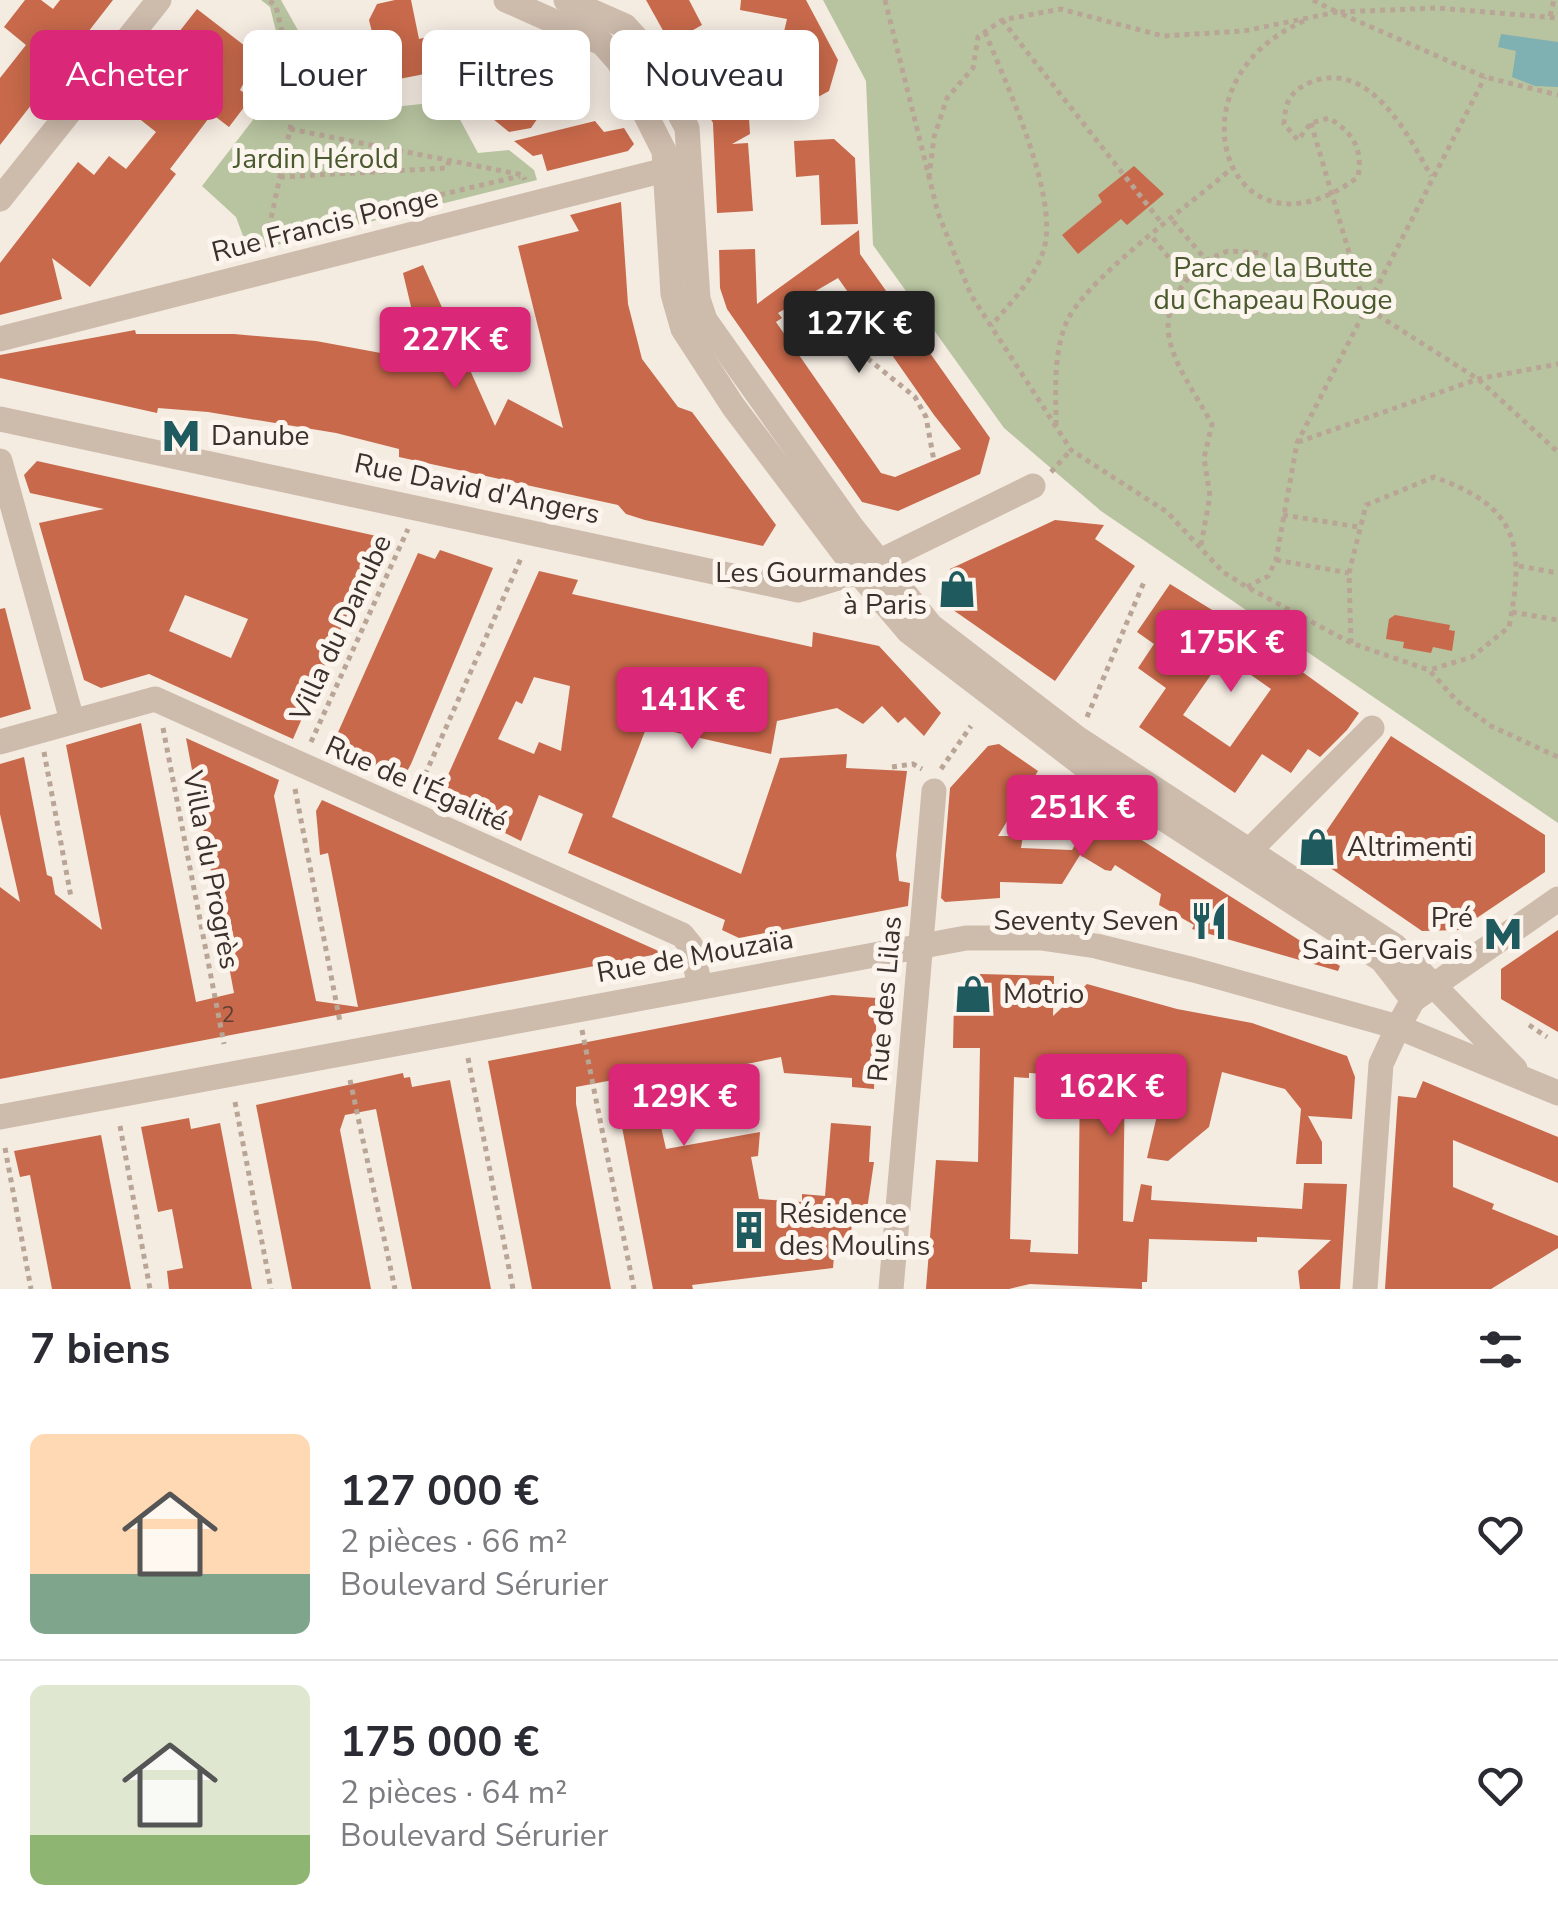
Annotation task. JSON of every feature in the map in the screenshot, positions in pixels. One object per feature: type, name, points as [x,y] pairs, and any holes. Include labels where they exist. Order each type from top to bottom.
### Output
[{"type":"street","points":[[0,199],[158,0]]},
{"type":"street","points":[[506,0],[602,42],[619,62],[657,133],[665,170],[673,294],[683,329],[733,406],[868,567],[930,626],[1076,738],[1395,946],[1519,1074]]},
{"type":"street","points":[[566,0],[625,26],[645,48],[673,98],[687,128],[698,300],[705,320],[922,643],[1096,775],[1382,960],[1413,1000]]},
{"type":"street","name":"Rue Francis Ponge","points":[[0,339],[665,170]]},
{"type":"street","name":"Rue David d'Angers","points":[[0,419],[798,590],[868,567],[1033,486]]},
{"type":"street","points":[[0,461],[72,720]]},
{"type":"street","name":"Rue de l'Égalité","points":[[0,742],[144,699],[166,704],[682,935],[692,946],[700,986]]},
{"type":"street","points":[[1248,852],[1372,728]]},
{"type":"street","name":"Rue des Lilas","points":[[890,1289],[934,790]]},
{"type":"street","points":[[1365,1289],[1381,1064],[1398,1027],[1413,1000],[1558,899]]},
{"type":"street","name":"Rue de Mouzaïa","points":[[0,1117],[966,938],[1041,938],[1096,946],[1398,1027],[1558,1093]]},
{"type":"path","points":[[269,0],[276,6],[298,96],[265,236],[523,175]]},
{"type":"path","points":[[885,0],[929,181],[971,295],[1070,450],[1167,512],[1224,572],[1351,642],[1429,670],[1457,701],[1491,726],[1558,757]]},
{"type":"path","points":[[1313,0],[1485,77],[1558,95]]},
{"type":"path","points":[[929,181],[934,136],[947,98],[973,68],[978,37],[1002,20],[1061,9],[1163,36],[1200,36],[1337,12],[1438,8],[1554,17],[1554,0]]},
{"type":"path","points":[[1318,15],[1274,34],[1248,56],[1226,110],[1232,168],[1250,190],[1273,202],[1292,205],[1335,194],[1358,177],[1361,157],[1350,130],[1329,118],[1312,123],[1298,140],[1284,124],[1285,105],[1296,89],[1320,79],[1357,84],[1385,104],[1431,176]]},
{"type":"path","points":[[1002,20],[1164,227]]},
{"type":"path","points":[[984,32],[1028,136],[1045,214],[1044,248],[1026,285],[990,326]]},
{"type":"path","points":[[1248,587],[1268,576],[1276,560],[1297,442],[1485,77]]},
{"type":"path","points":[[1312,123],[1365,306]]},
{"type":"path","points":[[290,130],[523,175]]},
{"type":"path","points":[[280,177],[447,168],[449,161]]},
{"type":"path","points":[[1056,428],[1056,362],[1065,323],[1112,267],[1232,168]]},
{"type":"path","points":[[523,175],[531,202]]},
{"type":"path","points":[[1173,220],[1206,260]]},
{"type":"path","points":[[1152,237],[1185,278]]},
{"type":"path","points":[[1201,545],[1210,496],[1204,458],[1212,424],[1166,334],[1167,310],[1185,278],[1206,260],[1228,251],[1260,253],[1365,306],[1478,379],[1558,452]]},
{"type":"path","points":[[836,296],[867,358],[915,397],[926,417],[934,461]]},
{"type":"path","points":[[1297,442],[1478,379],[1558,364]]},
{"type":"path","points":[[1351,642],[1349,574],[1366,505],[1434,477],[1472,490],[1510,531],[1519,566],[1509,627],[1488,648],[1429,670]]},
{"type":"path","name":"Villa du Danube","points":[[300,766],[420,507]]},
{"type":"path","points":[[1282,515],[1359,526]]},
{"type":"path","points":[[408,814],[533,531]]},
{"type":"path","points":[[1276,560],[1349,574]]},
{"type":"path","points":[[1519,566],[1558,572]]},
{"type":"path","points":[[1076,738],[1144,582]]},
{"type":"path","points":[[1512,612],[1558,620]]},
{"type":"path","name":"Villa du Progrès","points":[[166,704],[162,723],[224,1044]]},
{"type":"path","points":[[934,790],[939,772],[971,726]]},
{"type":"path","points":[[39,730],[71,896]]},
{"type":"path","points":[[300,766],[294,782],[340,1022]]},
{"type":"path","points":[[578,1008],[634,1289]]},
{"type":"path","points":[[1528,1025],[1547,1037]]},
{"type":"path","points":[[468,1058],[512,1289]]},
{"type":"path","points":[[350,1080],[394,1289]]},
{"type":"path","points":[[235,1102],[270,1289]]},
{"type":"path","points":[[120,1126],[150,1289]]},
{"type":"path","points":[[5,1148],[31,1289]]},
{"type":"green space","name":"Jardin Hérold","points":[[261,0],[281,0],[298,30],[276,30],[270,7]]},
{"type":"green space","name":"Parc de la Butte du Chapeau Rouge","points":[[823,0],[1558,0],[1558,823],[1101,511],[1004,428],[873,245],[866,81]]},
{"type":"green space","name":"Jardin Hérold","points":[[422,104],[422,120],[460,120],[478,153],[509,150],[534,170],[537,180],[249,252],[236,217],[202,186],[253,120],[402,120],[402,106]]},
{"type":"water","points":[[1501,34],[1558,42],[1558,87],[1535,86],[1512,77],[1516,51],[1498,47]]},
{"type":"building","points":[[25,0],[41,0],[53,9],[60,0],[113,0],[90,30],[30,30],[30,107],[0,145],[0,78],[26,45],[4,27]]},
{"type":"building","points":[[411,0],[419,39],[422,38],[422,74],[402,78],[402,30],[372,30],[369,20],[377,4]]},
{"type":"building","points":[[646,0],[689,0],[702,25],[693,30],[663,30]]},
{"type":"building","points":[[741,0],[806,0],[838,60],[829,91],[819,96],[819,30],[784,30],[787,19],[740,10]]},
{"type":"building","points":[[197,9],[243,44],[240,90],[243,109],[229,127],[220,120],[223,120],[223,30],[181,30]]},
{"type":"building","points":[[141,120],[207,120],[170,169],[176,174],[90,287],[52,258],[62,299],[0,315],[0,263],[78,162],[94,175],[109,156],[126,169],[156,132]]},
{"type":"building","points":[[494,120],[536,120],[531,128],[509,132]]},
{"type":"building","points":[[711,120],[749,120],[750,134],[732,144],[748,143],[753,211],[717,213]]},
{"type":"building","points":[[595,121],[604,132],[624,128],[634,144],[628,151],[547,171],[542,154],[533,156],[514,141]]},
{"type":"building","points":[[834,139],[855,158],[858,224],[821,225],[819,175],[796,177],[794,141]]},
{"type":"building","points":[[1134,166],[1164,194],[1127,225],[1121,219],[1078,254],[1062,235],[1102,202],[1098,195]]},
{"type":"building","points":[[621,202],[628,304],[642,359],[678,407],[692,412],[776,525],[763,546],[645,520],[626,514],[618,505],[399,457],[399,449],[336,433],[208,412],[158,408],[157,413],[0,378],[0,355],[135,330],[136,334],[234,334],[316,341],[424,361],[403,273],[423,265],[495,426],[508,399],[563,428],[518,246],[579,231],[570,215]]},
{"type":"building","points":[[859,230],[860,254],[990,438],[980,474],[898,511],[862,502],[727,309],[720,288],[719,250],[755,249],[757,304]],"holes":[[[838,278],[961,449],[895,477],[881,473],[776,322],[782,318],[778,313]]]},
{"type":"building","points":[[37,461],[381,537],[293,739],[149,674],[101,688],[84,680],[39,523],[104,509],[30,493],[24,475]],"holes":[[[185,595],[248,619],[231,658],[169,631]]]},
{"type":"building","points":[[1055,520],[1104,525],[1095,539],[1135,566],[1055,681],[946,605],[950,569]]},
{"type":"building","points":[[440,550],[493,568],[411,764],[405,775],[390,768],[388,774],[331,748],[418,553],[435,559]]},
{"type":"building","points":[[539,571],[578,580],[572,594],[812,647],[813,632],[879,646],[941,713],[924,736],[905,717],[898,723],[882,706],[863,724],[837,708],[777,721],[771,754],[647,726],[612,817],[741,874],[780,758],[847,754],[846,768],[907,771],[896,855],[899,881],[910,883],[908,906],[739,938],[722,930],[725,920],[568,853],[583,814],[539,795],[521,841],[503,832],[509,818],[469,800],[463,814],[436,802]],"holes":[[[534,677],[570,686],[561,751],[539,742],[534,754],[498,739],[516,701],[522,704]]]},
{"type":"building","points":[[1170,584],[1243,629],[1359,713],[1320,757],[1308,749],[1291,773],[1262,754],[1235,793],[1139,727],[1166,688],[1138,668],[1154,644],[1137,632]],"holes":[[[1224,656],[1271,689],[1230,747],[1183,715]]]},
{"type":"building","points":[[5,608],[31,709],[0,718],[0,609]]},
{"type":"building","points":[[1395,615],[1450,625],[1449,630],[1455,631],[1452,651],[1433,647],[1431,653],[1403,648],[1404,642],[1386,639],[1389,619]]},
{"type":"building","points":[[141,723],[196,1002],[234,993],[186,738],[279,780],[274,796],[316,1001],[358,1007],[328,853],[320,855],[316,811],[322,800],[663,953],[0,1079],[0,887],[20,902],[0,814],[0,764],[24,757],[47,875],[52,877],[55,894],[102,930],[66,745]]},
{"type":"building","points":[[1391,736],[1545,835],[1545,872],[1459,930],[1422,931],[1307,852],[1318,837],[1321,839]]},
{"type":"building","points":[[999,744],[1038,771],[998,836],[1023,836],[1021,848],[1072,850],[1093,815],[1104,822],[1107,818],[1340,966],[1338,971],[1192,929],[1194,925],[1159,905],[1161,894],[1115,865],[1111,871],[1105,870],[1080,855],[1062,884],[1000,882],[1000,898],[945,902],[941,898],[950,788],[988,746]]},
{"type":"building","points":[[1558,930],[1558,1032],[1501,999],[1501,969]]},
{"type":"building","points":[[980,974],[1054,976],[1053,1016],[1087,984],[1177,1009],[1252,1023],[1347,1056],[1355,1077],[1352,1119],[1308,1116],[1322,1142],[1322,1164],[1296,1164],[1301,1109],[1285,1089],[1222,1072],[1209,1127],[1168,1161],[1147,1158],[1166,1077],[1125,1068],[1123,1221],[1133,1222],[1141,1184],[1152,1186],[1151,1200],[1302,1209],[1304,1183],[1347,1184],[1340,1289],[1300,1289],[1298,1271],[1331,1240],[1257,1237],[1257,1242],[1149,1239],[1147,1282],[1142,1282],[1142,1289],[1030,1284],[1009,1289],[926,1289],[936,1160],[978,1162],[980,1048],[953,1048],[954,1000],[980,1000]],"holes":[[[1029,1073],[1080,1076],[1078,1254],[1030,1252],[1031,1240],[1010,1239],[1014,1077],[1029,1078]]]},
{"type":"building","points":[[832,995],[877,998],[874,1089],[852,1087],[852,1078],[784,1073],[781,1057],[717,1070],[722,1094],[656,1105],[666,1149],[760,1132],[758,1156],[751,1157],[759,1199],[802,1202],[802,1194],[825,1196],[831,1123],[871,1126],[869,1162],[874,1162],[865,1223],[852,1222],[850,1245],[835,1244],[833,1268],[692,1285],[693,1289],[653,1289],[613,1080],[576,1087],[611,1289],[532,1289],[488,1061]]},
{"type":"building","points":[[403,1073],[404,1078],[410,1077],[412,1087],[450,1080],[491,1289],[412,1289],[376,1109],[345,1115],[340,1130],[371,1289],[292,1289],[256,1105]]},
{"type":"building","points":[[1423,1081],[1558,1137],[1558,1183],[1453,1140],[1453,1187],[1494,1204],[1492,1209],[1558,1236],[1558,1248],[1491,1289],[1385,1289],[1398,1096],[1416,1098]]},
{"type":"building","points":[[189,1118],[191,1129],[220,1123],[252,1289],[169,1289],[167,1271],[183,1268],[172,1209],[158,1212],[141,1127]]},
{"type":"building","points":[[101,1135],[131,1289],[52,1289],[30,1175],[20,1177],[14,1151]]},
{"type":"place","name":"Danube","points":[[181,436]]},
{"type":"place","name":"Les Gourmandes à Paris","points":[[957,589]]},
{"type":"place","name":"Altrimenti","points":[[1317,847]]},
{"type":"place","name":"Seventy Seven","points":[[1209,921]]},
{"type":"place","name":"Pré Saint-Gervais","points":[[1503,934]]},
{"type":"place","name":"Motrio","points":[[973,994]]},
{"type":"place","name":"Résidence des Moulins","points":[[749,1230]]}]
